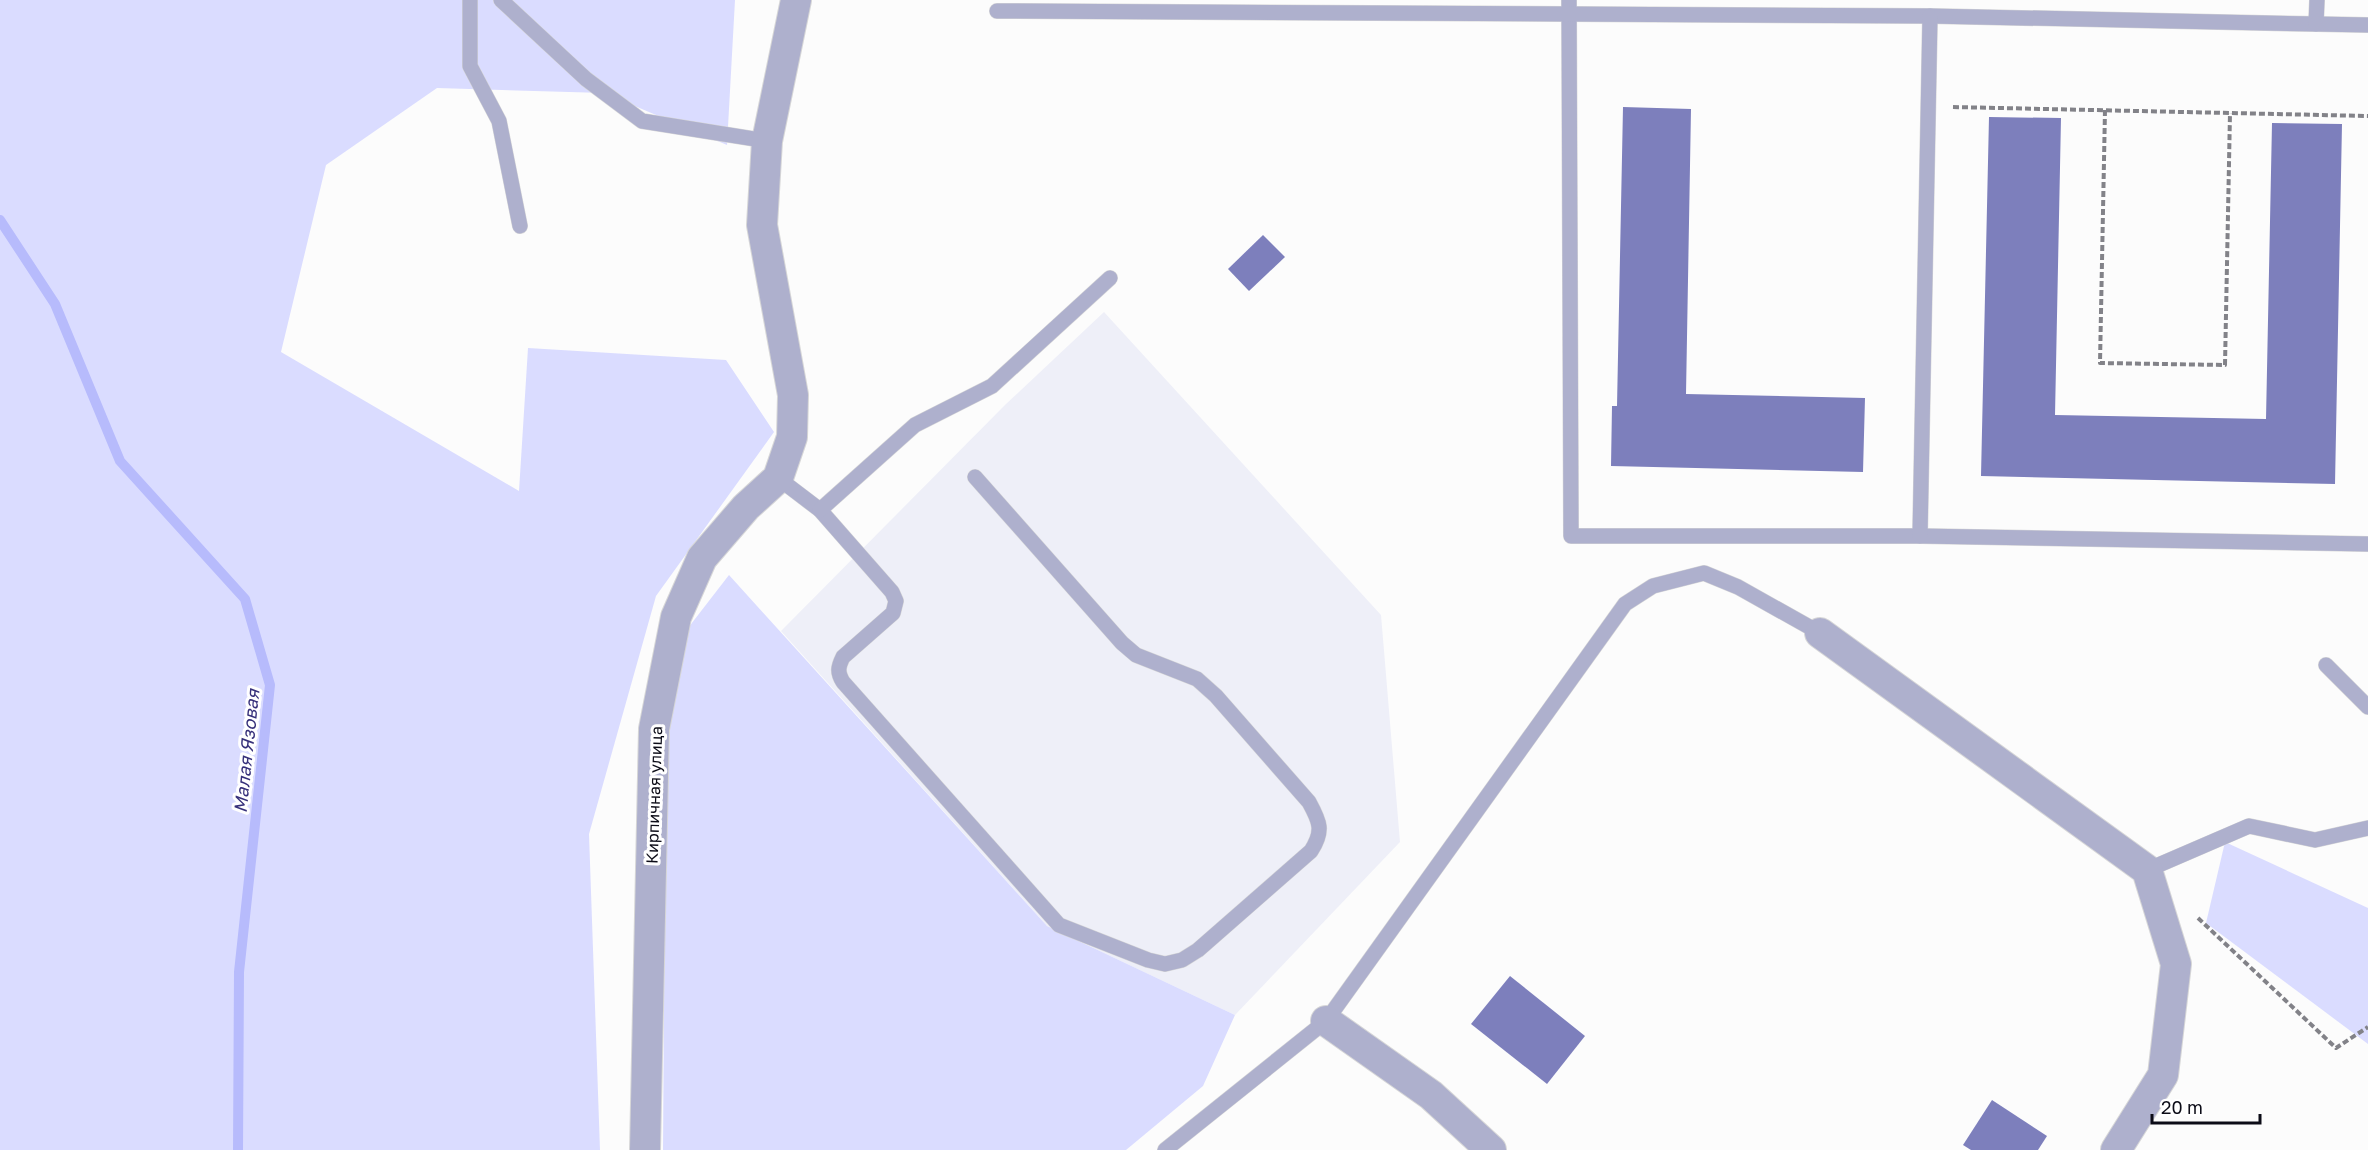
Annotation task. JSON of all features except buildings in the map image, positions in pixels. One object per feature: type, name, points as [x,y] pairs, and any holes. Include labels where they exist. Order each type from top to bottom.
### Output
[{"type":"street","points":[[778,478],[792,437],[794,395],[762,225],[767,141],[796,0]]},
{"type":"street","name":"Кирпичная улица","points":[[645,1150],[654,729],[676,617],[702,558],[746,507],[778,478]]},
{"type":"street","points":[[1820,633],[2147,870],[2176,964],[2174,986],[2163,1075],[2116,1150]]},
{"type":"street","points":[[1326,1021],[1431,1095],[1491,1150]]},
{"type":"lane","points":[[470,0],[470,66],[500,121],[520,226]]},
{"type":"lane","points":[[501,0],[586,79],[642,120],[767,141]]},
{"type":"lane","points":[[2316,24],[2317,0]]},
{"type":"lane","points":[[997,10],[1569,7],[2368,25]]},
{"type":"lane","points":[[1569,7],[1571,536],[1920,536],[2368,544]]},
{"type":"lane","points":[[1920,536],[1930,16]]},
{"type":"lane","points":[[820,510],[915,425],[992,386],[1110,278]]},
{"type":"lane","points":[[778,478],[820,510],[892,592],[896,600],[893,613],[843,657],[838,666],[843,682],[1059,925],[1148,960],[1165,964],[1182,960],[1198,950],[1311,851],[1319,838],[1319,821],[1310,802],[1216,696],[1197,679],[1136,655],[1122,643],[975,477]]},
{"type":"lane","points":[[1165,1150],[1326,1021],[1625,604],[1653,586],[1704,573],[1738,587],[1820,633]]},
{"type":"lane","points":[[2326,665],[2368,707]]},
{"type":"lane","points":[[2147,870],[2249,826],[2315,840],[2368,828]]},
{"type":"path","points":[[1928,107],[2368,116]]},
{"type":"path","points":[[2105,110],[2100,363],[2225,365],[2230,113]]},
{"type":"path","points":[[2190,910],[2336,1048],[2368,1027]]},
{"type":"shaded area","points":[[0,0],[735,0],[727,145],[604,93],[437,88],[326,165],[281,352],[519,491],[528,348],[726,360],[774,432],[656,596],[589,834],[600,1150],[0,1150]]},
{"type":"shaded area","points":[[1104,312],[1381,615],[1400,842],[1235,1015],[1047,926],[781,631],[1005,405]]},
{"type":"shaded area","points":[[729,575],[1047,926],[1235,1015],[1203,1086],[1126,1150],[663,1150],[666,733],[688,628]]},
{"type":"shaded area","points":[[2225,842],[2368,908],[2368,1044],[2206,923]]},
{"type":"waterway","name":"Малая Язовая","points":[[0,220],[55,304],[120,461],[245,599],[270,685],[239,972],[238,1150]]}]
